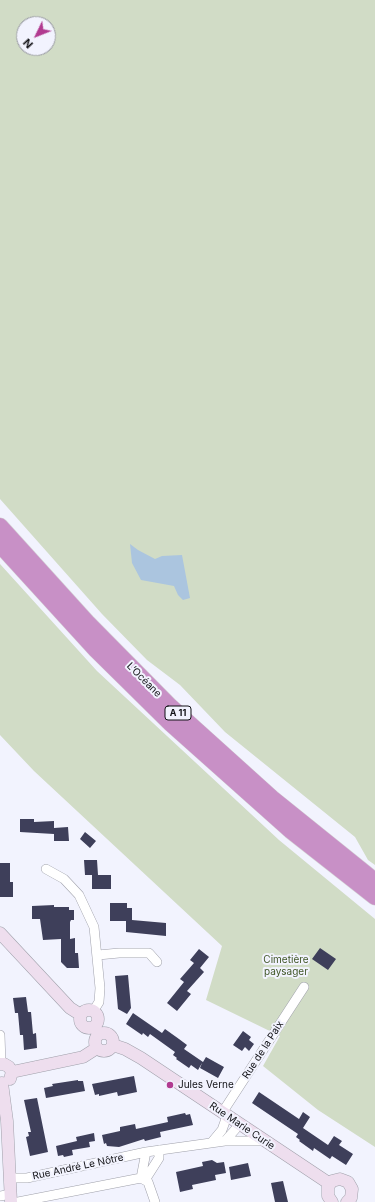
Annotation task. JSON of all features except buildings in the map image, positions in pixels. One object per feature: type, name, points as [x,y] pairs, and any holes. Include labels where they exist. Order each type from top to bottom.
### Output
[{"type":"highway","name":"L’Océane","points":[[0,526],[87,622],[170,706],[278,803],[375,881]]},
{"type":"highway","name":"L’Océane","points":[[0,545],[96,650],[171,724],[279,821],[375,898]]},
{"type":"main road","points":[[0,934],[70,1008],[81,1015]]},
{"type":"main road","points":[[88,1009],[96,1016],[107,1033],[113,1039],[113,1045],[106,1050],[96,1044],[87,1028],[81,1023],[81,1015],[88,1009]]},
{"type":"main road","points":[[87,1028],[95,1026],[96,1016]]},
{"type":"main road","points":[[12,1072],[83,1057],[96,1044],[100,1033],[107,1033]]},
{"type":"main road","name":"Rue Marie Curie","points":[[113,1045],[125,1049],[141,1058],[330,1184]]},
{"type":"main road","points":[[1,1064],[7,1065],[12,1072]]},
{"type":"main road","points":[[10,1198],[7,1121],[1,1083],[9,1080],[12,1072]]},
{"type":"main road","points":[[332,1202],[327,1192],[330,1184],[340,1179],[348,1182],[352,1189],[352,1201]]},
{"type":"street","points":[[46,869],[64,879],[79,895],[94,927],[98,956],[100,995],[96,1016]]},
{"type":"street","points":[[98,956],[149,953],[158,962]]},
{"type":"street","name":"Rue de la Paix","points":[[225,1114],[304,987]]},
{"type":"street","points":[[0,1035],[1,1064]]},
{"type":"street","points":[[212,1142],[222,1130],[225,1114]]},
{"type":"street","points":[[225,1141],[240,1124]]},
{"type":"street","name":"Rue André Le Nôtre","points":[[10,1178],[26,1178],[146,1152],[212,1142],[265,1141]]},
{"type":"street","points":[[10,1198],[143,1179],[151,1173],[159,1158],[159,1150]]},
{"type":"street","points":[[143,1179],[146,1152]]},
{"type":"street","points":[[143,1179],[148,1182],[153,1192],[155,1202]]},
{"type":"green space","points":[[0,0],[375,0],[375,865],[368,860],[355,837],[225,732],[180,685],[147,660],[102,614],[0,499]]},
{"type":"green space","name":"Cimetière paysager","points":[[0,564],[97,671],[279,840],[375,919],[375,1147],[318,1110],[263,1066],[280,1036],[206,1000],[222,946],[34,771],[0,735]]},
{"type":"water","points":[[130,544],[155,559],[162,556],[182,555],[190,598],[183,600],[178,595],[174,586],[141,580],[132,563]]},
{"type":"place","name":"Jules Verne","points":[[170,1085]]}]
